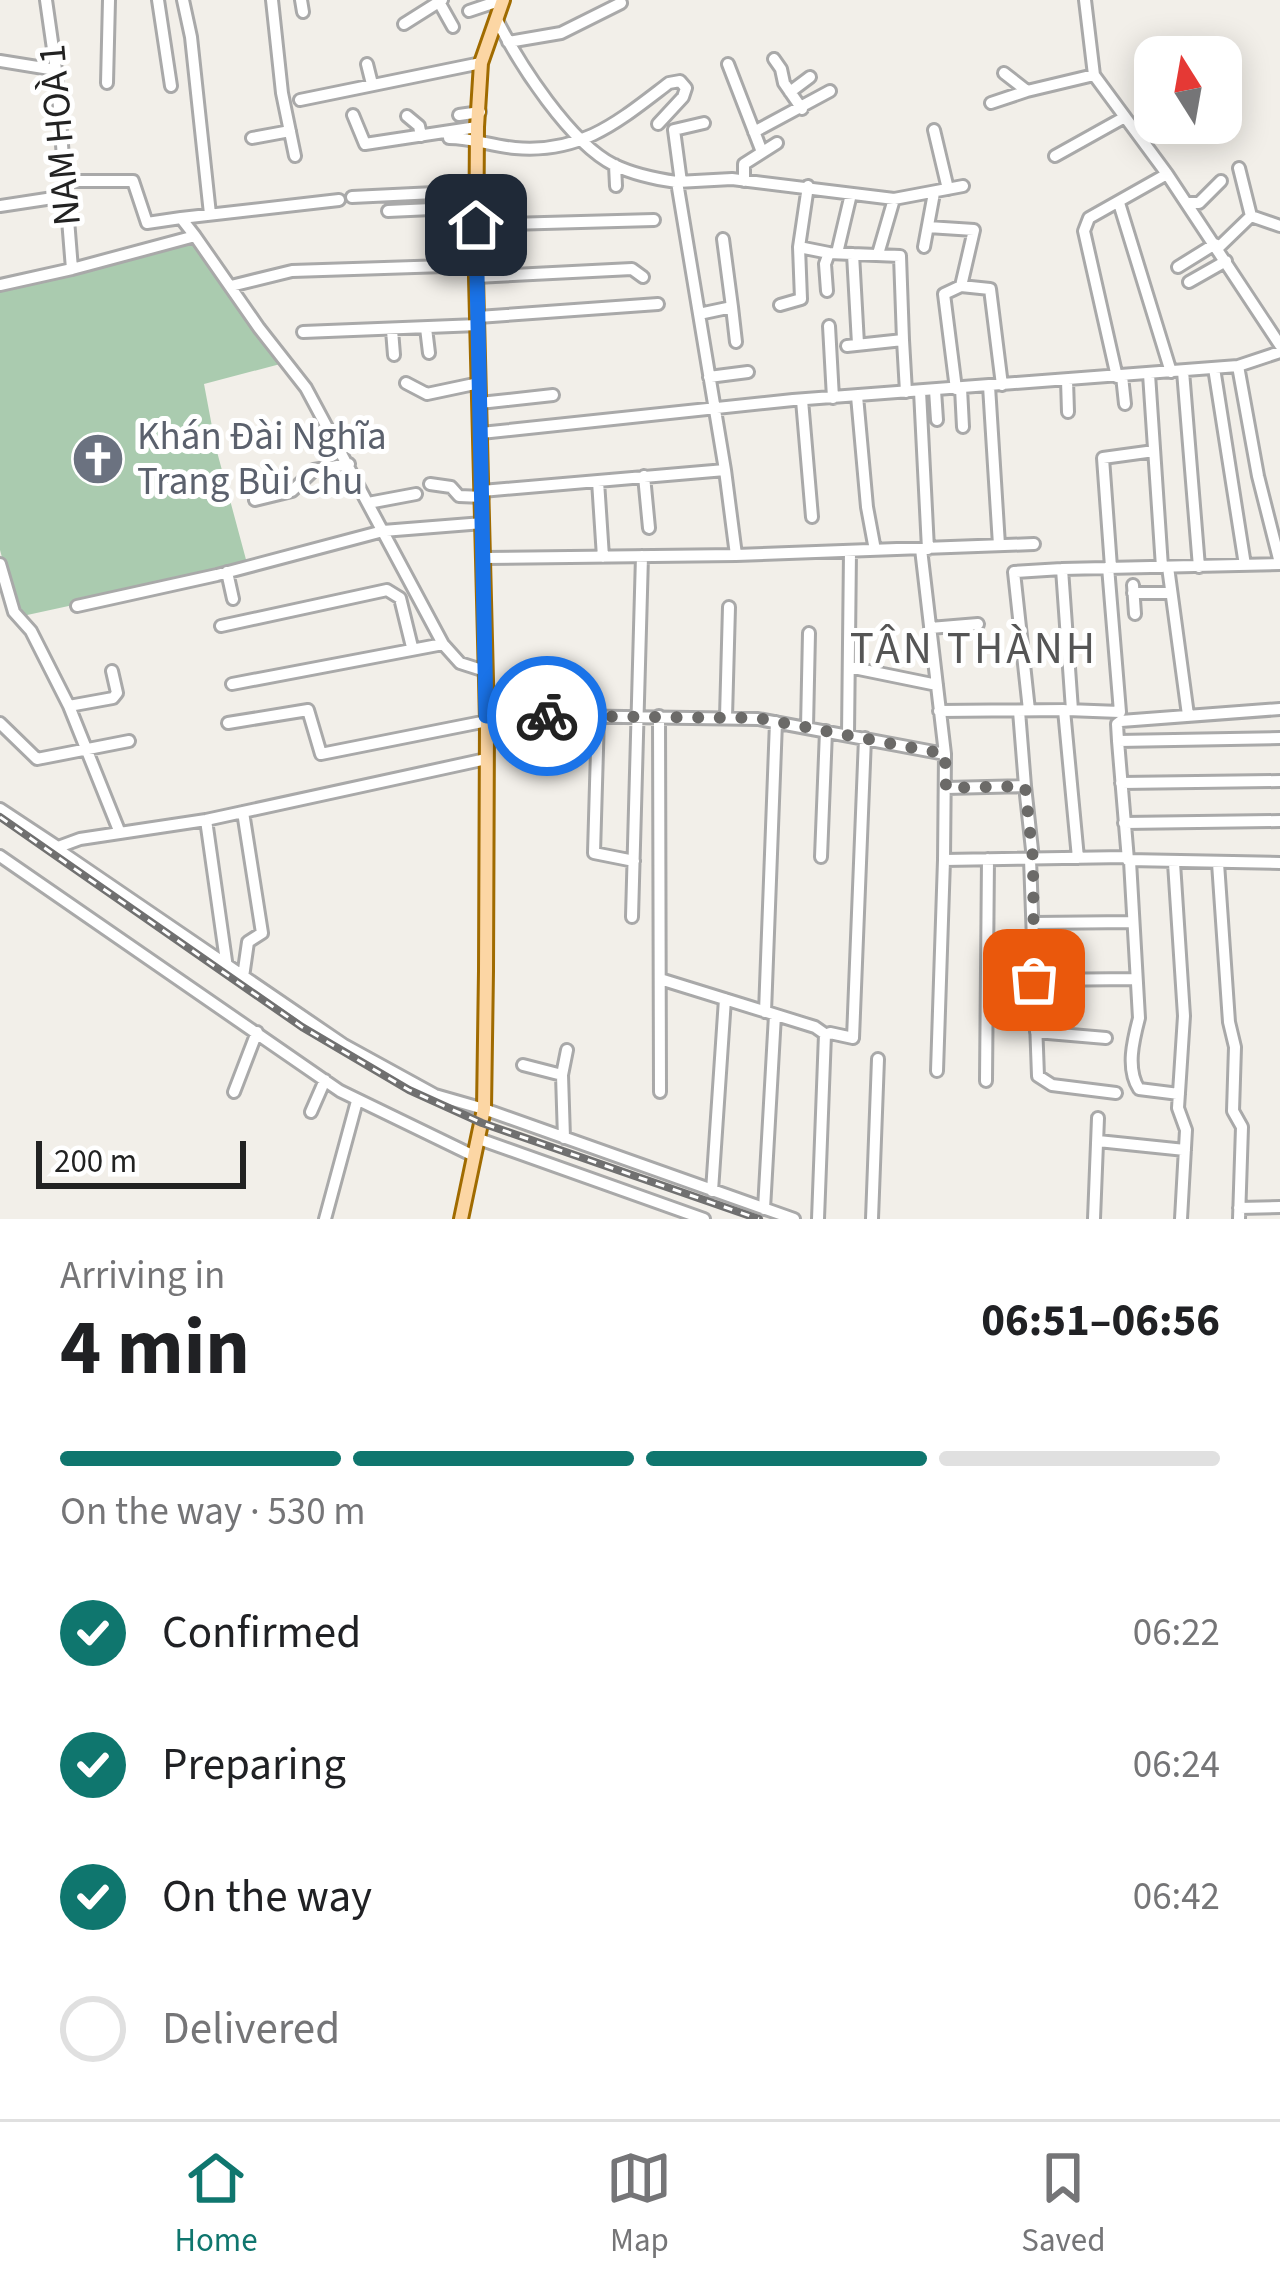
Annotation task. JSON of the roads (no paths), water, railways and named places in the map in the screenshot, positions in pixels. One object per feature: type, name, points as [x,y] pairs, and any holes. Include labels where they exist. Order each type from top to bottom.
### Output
[{"type":"main road","points":[[461,1219],[484,1109],[486,718],[476,271],[478,126],[481,62],[502,0]]},
{"type":"street","name":"NAM HOÀ 1","points":[[0,285],[72,268],[46,0]]},
{"type":"street","points":[[107,83],[109,0]]},
{"type":"street","points":[[158,0],[171,86]]},
{"type":"street","points":[[183,0],[210,214]]},
{"type":"street","points":[[272,0],[295,156]]},
{"type":"street","points":[[469,11],[502,0]]},
{"type":"street","points":[[591,0],[597,16]]},
{"type":"street","points":[[404,24],[441,1],[453,27]]},
{"type":"street","points":[[508,42],[567,31],[621,3]]},
{"type":"street","points":[[481,434],[802,400],[1238,366],[1280,348],[1168,174],[1094,75],[1086,3],[1071,11]]},
{"type":"street","points":[[552,32],[557,18]]},
{"type":"street","points":[[497,20],[538,92],[586,142],[614,165],[652,179],[744,181],[894,199],[963,186]]},
{"type":"street","points":[[774,59],[802,109]]},
{"type":"street","points":[[0,62],[56,70]]},
{"type":"street","points":[[300,100],[481,62]]},
{"type":"street","points":[[367,64],[372,84]]},
{"type":"street","points":[[728,64],[762,152]]},
{"type":"street","points":[[1004,73],[1027,92]]},
{"type":"street","points":[[991,103],[1094,75]]},
{"type":"street","points":[[790,92],[810,77]]},
{"type":"street","points":[[459,115],[512,148],[586,142],[669,82],[680,81],[686,88],[683,97],[658,124]]},
{"type":"street","points":[[754,132],[830,91]]},
{"type":"street","points":[[352,115],[364,144],[478,126]]},
{"type":"street","points":[[407,116],[421,136]]},
{"type":"street","points":[[1055,156],[1124,117]]},
{"type":"street","points":[[704,123],[674,130],[699,314],[729,477],[736,555]]},
{"type":"street","points":[[449,138],[478,126]]},
{"type":"street","points":[[924,247],[941,191],[934,130]]},
{"type":"street","points":[[252,138],[290,131]]},
{"type":"street","points":[[744,181],[744,164],[777,143]]},
{"type":"street","points":[[614,165],[616,186]]},
{"type":"street","points":[[1239,168],[1251,216]]},
{"type":"street","points":[[1125,404],[1084,231],[1089,218],[1168,174]]},
{"type":"street","points":[[65,181],[133,181],[147,223],[338,200]]},
{"type":"street","points":[[1186,202],[1199,202],[1221,181]]},
{"type":"street","points":[[780,305],[801,299],[799,247],[808,187]]},
{"type":"street","points":[[352,197],[476,191]]},
{"type":"street","points":[[827,291],[825,264],[851,194]]},
{"type":"street","points":[[0,206],[67,196]]},
{"type":"street","points":[[878,254],[894,199]]},
{"type":"street","points":[[1120,203],[1177,371],[1198,567]]},
{"type":"street","points":[[388,211],[476,207]]},
{"type":"street","points":[[1251,216],[1280,226]]},
{"type":"street","points":[[1178,266],[1216,246],[1251,216]]},
{"type":"street","points":[[181,218],[307,388],[443,644],[460,663],[485,671]]},
{"type":"street","points":[[476,225],[654,220]]},
{"type":"street","points":[[928,226],[974,230],[961,286]]},
{"type":"street","points":[[72,268],[195,236]]},
{"type":"street","points":[[722,239],[736,342]]},
{"type":"street","points":[[799,247],[900,256],[903,340],[913,392],[930,628],[945,754],[937,1071]]},
{"type":"street","points":[[853,254],[853,345],[903,340]]},
{"type":"street","points":[[1189,282],[1226,260]]},
{"type":"street","points":[[231,286],[292,271],[632,269],[643,277]]},
{"type":"street","points":[[963,427],[944,294],[961,286],[990,289],[999,545]]},
{"type":"street","points":[[303,332],[426,328],[658,304]]},
{"type":"street","points":[[699,314],[732,307]]},
{"type":"street","points":[[829,326],[833,398]]},
{"type":"street","points":[[426,328],[430,353]]},
{"type":"street","points":[[392,330],[394,355]]},
{"type":"street","points":[[1116,1093],[1042,1082],[1037,1071],[1032,859],[1014,572],[1280,564],[1238,366]]},
{"type":"street","points":[[1214,368],[1245,565]]},
{"type":"street","points":[[709,376],[748,372]]},
{"type":"street","points":[[1149,374],[1165,567],[1188,716]]},
{"type":"street","points":[[1067,380],[1068,412]]},
{"type":"street","points":[[406,383],[427,394],[479,383]]},
{"type":"street","points":[[935,390],[938,420]]},
{"type":"street","points":[[480,403],[553,395]]},
{"type":"street","points":[[856,396],[875,550]]},
{"type":"street","points":[[802,400],[814,465],[812,517]]},
{"type":"street","points":[[1154,451],[1103,458],[1139,1018],[1132,1042],[1135,1085],[1179,1094]]},
{"type":"street","points":[[255,500],[292,490],[314,470],[350,464]]},
{"type":"street","points":[[430,484],[451,487],[459,496],[644,476],[729,477]]},
{"type":"street","points":[[644,476],[649,528]]},
{"type":"street","points":[[598,481],[603,557]]},
{"type":"street","points":[[368,503],[416,494]]},
{"type":"street","points":[[77,606],[383,531],[483,523]]},
{"type":"street","points":[[483,558],[1034,544]]},
{"type":"street","points":[[848,735],[850,551]]},
{"type":"street","points":[[632,917],[642,556]]},
{"type":"street","points":[[0,564],[16,614],[31,631],[69,706],[120,833]]},
{"type":"street","points":[[1062,569],[1078,858]]},
{"type":"street","points":[[227,572],[233,599]]},
{"type":"street","points":[[1135,614],[1133,589],[1170,593]]},
{"type":"street","points":[[221,626],[387,590],[400,598],[412,647]]},
{"type":"street","points":[[0,610],[10,597]]},
{"type":"street","points":[[726,717],[729,607]]},
{"type":"street","points":[[930,628],[978,624]]},
{"type":"street","points":[[807,728],[809,633]]},
{"type":"street","points":[[232,684],[443,644]]},
{"type":"street","points":[[849,667],[937,685]]},
{"type":"street","points":[[69,706],[113,698],[112,671]]},
{"type":"street","points":[[939,712],[1068,710],[1120,717],[1280,709]]},
{"type":"street","points":[[229,724],[306,710],[322,754],[486,718],[726,717],[945,754]]},
{"type":"street","points":[[598,716],[594,854],[634,861]]},
{"type":"street","points":[[659,716],[660,1092]]},
{"type":"street","points":[[764,1209],[776,722]]},
{"type":"street","points":[[0,723],[37,759],[129,740]]},
{"type":"street","points":[[821,857],[826,731]]},
{"type":"street","points":[[1118,741],[1280,738]]},
{"type":"street","points":[[826,1035],[853,1038],[865,739]]},
{"type":"street","points":[[59,848],[80,839],[206,820],[486,759]]},
{"type":"street","points":[[1121,783],[1280,781]]},
{"type":"street","points":[[946,788],[1025,786]]},
{"type":"street","points":[[0,808],[227,968],[406,1081],[453,1103],[484,1109],[794,1219]]},
{"type":"street","points":[[243,812],[262,933],[248,942],[243,977]]},
{"type":"street","points":[[206,820],[227,968]]},
{"type":"street","points":[[1124,823],[1280,821]]},
{"type":"street","points":[[0,856],[325,1080],[474,1156]]},
{"type":"street","points":[[944,860],[1280,863]]},
{"type":"street","points":[[986,1081],[988,860]]},
{"type":"street","points":[[1174,862],[1184,1016],[1179,1094],[1179,1113],[1186,1130],[1181,1219]]},
{"type":"street","points":[[1218,863],[1229,1022],[1235,1047],[1232,1105],[1242,1127],[1239,1213],[1280,1208]]},
{"type":"street","points":[[0,874],[12,864]]},
{"type":"street","points":[[1033,923],[1132,922]]},
{"type":"street","points":[[1034,980],[1135,979]]},
{"type":"street","points":[[660,980],[815,1027],[826,1035]]},
{"type":"street","points":[[712,1191],[725,1000]]},
{"type":"street","points":[[234,1092],[257,1032]]},
{"type":"street","points":[[1036,1032],[1106,1038]]},
{"type":"street","points":[[818,1219],[826,1035]]},
{"type":"street","points":[[564,1138],[562,1075],[567,1050]]},
{"type":"street","points":[[872,1219],[878,1059]]},
{"type":"street","points":[[523,1065],[562,1075]]},
{"type":"street","points":[[310,1112],[325,1080]]},
{"type":"street","points":[[325,1219],[357,1100]]},
{"type":"street","points":[[1094,1219],[1099,1118]]},
{"type":"street","points":[[478,1139],[704,1219]]},
{"type":"street","points":[[1098,1141],[1185,1150]]},
{"type":"railway","points":[[0,817],[302,1027],[409,1090],[482,1123],[759,1219]]},
{"type":"place","name":"Khán Đài Nghĩa Trang Bùi Chu","points":[[98,459]]},
{"type":"district","name":"TÂN THÀNH","points":[[974,649]]}]
